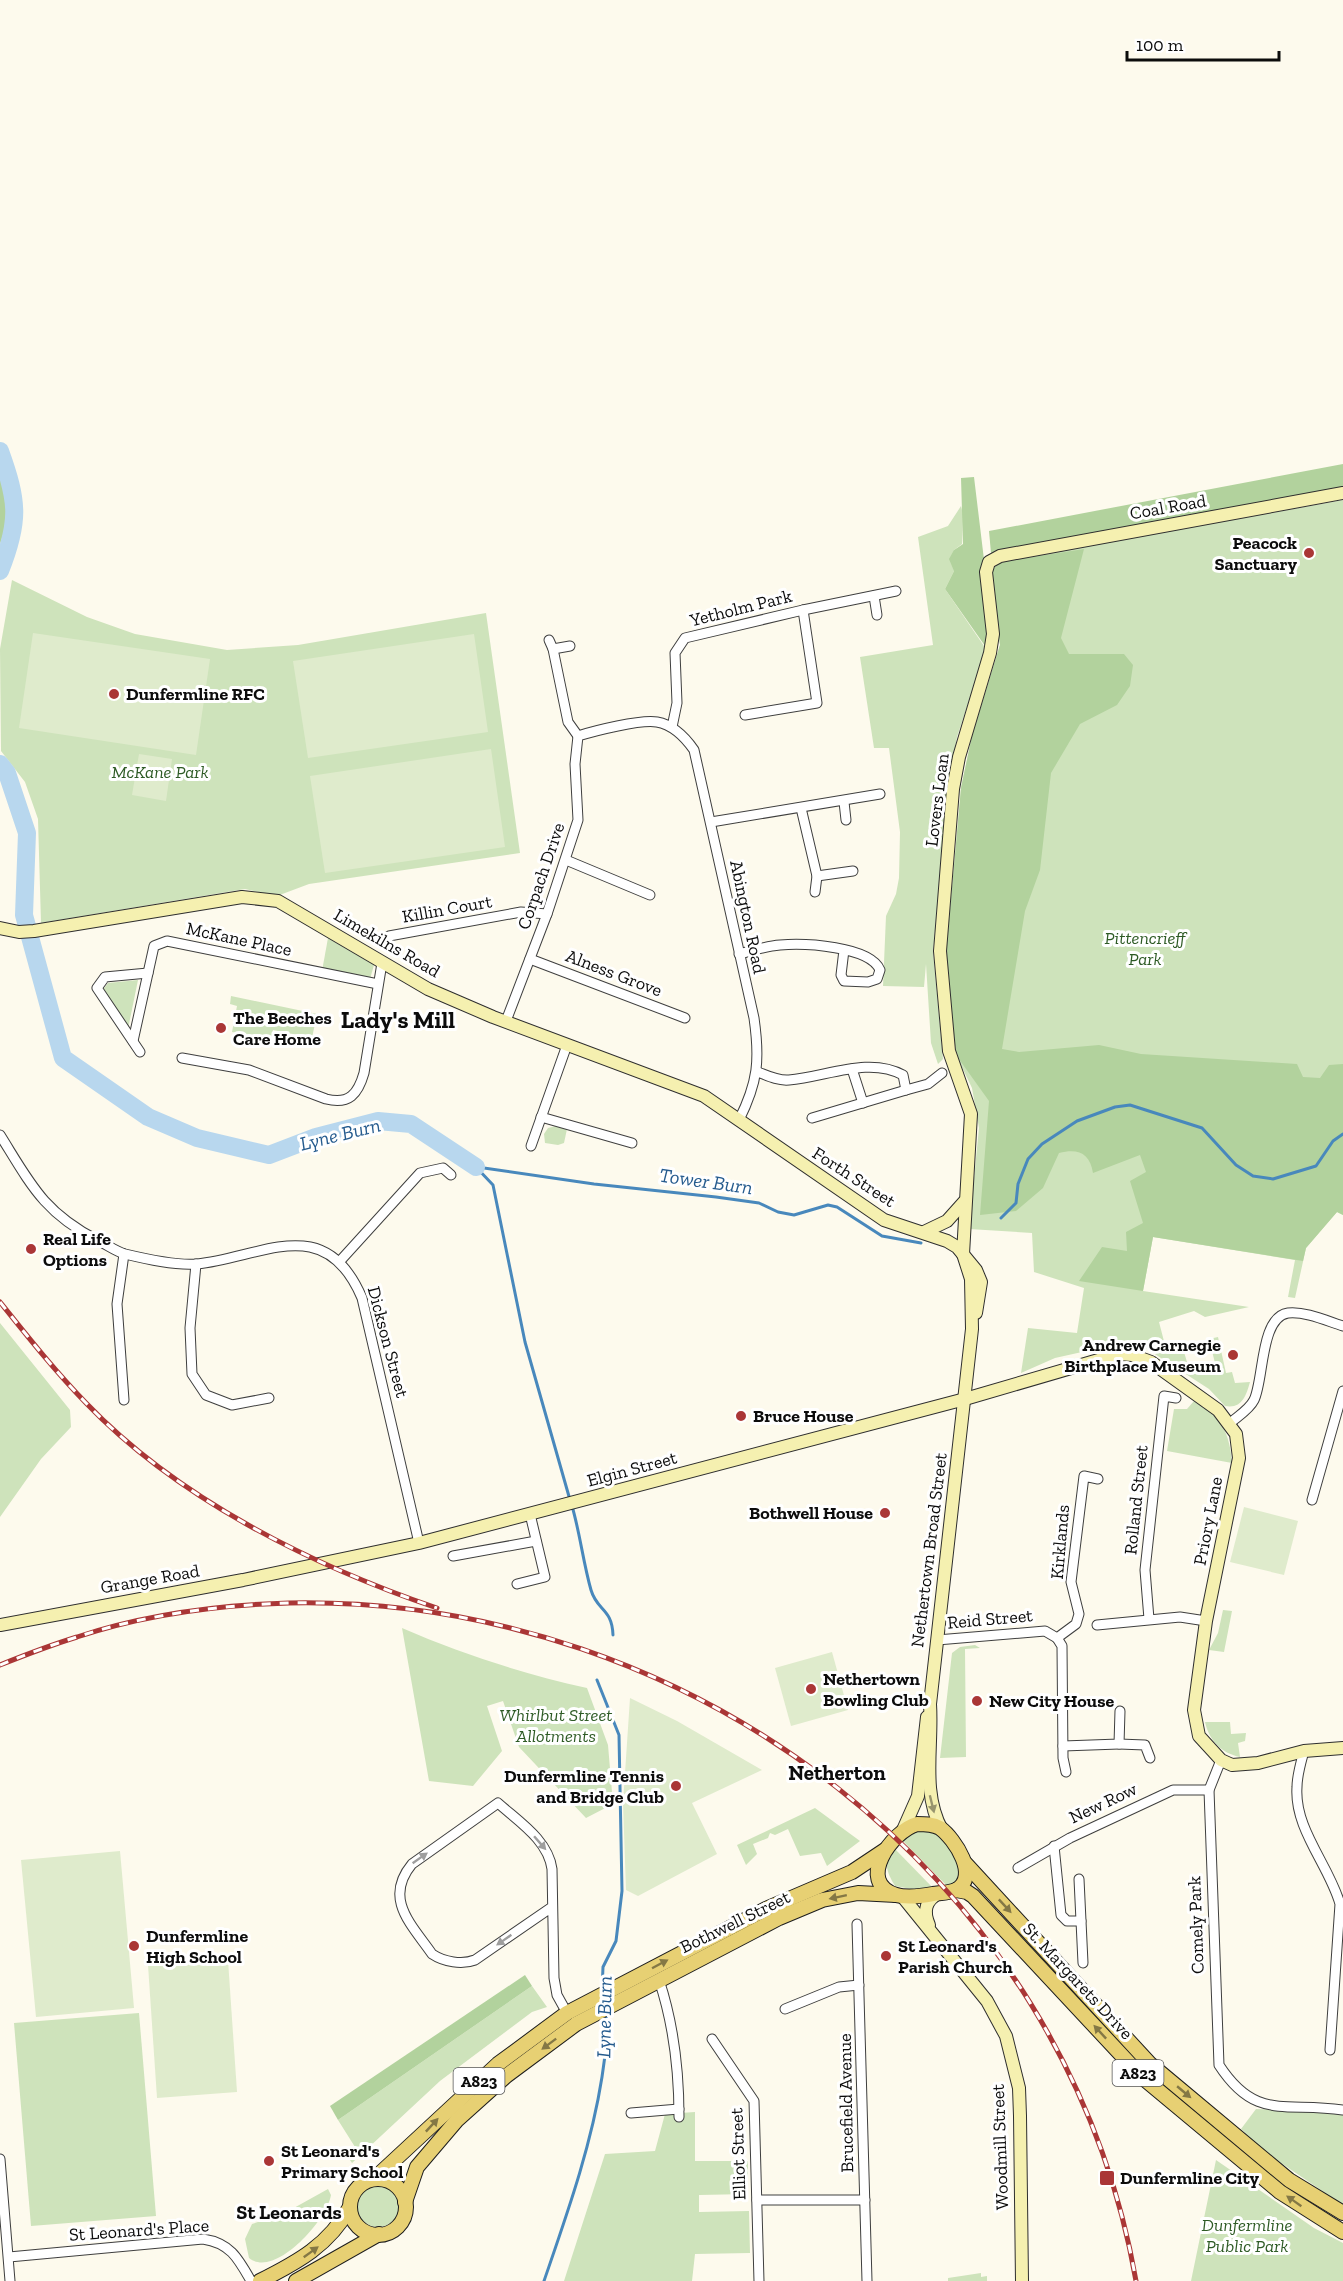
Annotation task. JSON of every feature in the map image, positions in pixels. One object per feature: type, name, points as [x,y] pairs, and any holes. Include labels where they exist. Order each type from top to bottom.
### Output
[{"type":"main road","points":[[903,1830],[924,1824],[942,1830]]},
{"type":"main road","name":"A823","points":[[885,1850],[903,1830]]},
{"type":"main road","name":"A823","points":[[942,1830],[965,1863]]},
{"type":"main road","points":[[885,1850],[879,1860],[878,1874],[885,1886],[899,1895]]},
{"type":"main road","name":"Bothwell Street","points":[[603,2001],[768,1908],[855,1871],[885,1850]]},
{"type":"main road","points":[[956,1890],[965,1878],[965,1863]]},
{"type":"main road","name":"St. Margarets Drive","points":[[965,1863],[1150,2064],[1289,2180],[1343,2213]]},
{"type":"main road","name":"A823","points":[[899,1895],[956,1890]]},
{"type":"main road","name":"St. Margarets Drive","points":[[956,1890],[970,1893],[1021,1944],[1142,2077],[1280,2192],[1343,2232]]},
{"type":"main road","name":"Bothwell Street","points":[[603,2001],[659,1980],[779,1918],[822,1900],[858,1893],[899,1895]]},
{"type":"main road","name":"A823","points":[[260,2281],[315,2250],[328,2239],[350,2207],[357,2188],[374,2179],[498,2064],[567,2013],[603,2001]]},
{"type":"main road","name":"A823","points":[[296,2281],[379,2234],[389,2232],[400,2223],[417,2167],[457,2120],[506,2076],[603,2001]]},
{"type":"main road","points":[[374,2179],[395,2185],[405,2202]]},
{"type":"main road","points":[[350,2207],[352,2217],[361,2229],[379,2234]]},
{"type":"street","name":"Coal Road","points":[[1000,556],[1343,493]]},
{"type":"street","name":"Lovers Loan","points":[[960,1251],[971,1114],[951,1058],[940,951],[953,789],[958,757],[990,653],[993,634],[986,572],[989,562],[1000,556]]},
{"type":"street","name":"Yetholm Park","points":[[672,728],[677,703],[675,653],[685,638],[802,610],[896,591]]},
{"type":"street","points":[[874,596],[877,615]]},
{"type":"street","points":[[745,715],[817,703],[802,610]]},
{"type":"street","points":[[570,645],[551,645],[568,722],[578,736],[593,731],[656,722],[672,728]]},
{"type":"street","name":"Abington Road","points":[[672,728],[684,737],[694,750],[754,1018],[758,1072],[739,1120]]},
{"type":"street","name":"Corpach Drive","points":[[506,1021],[547,914],[578,820],[575,764],[578,736]]},
{"type":"street","points":[[711,822],[880,795]]},
{"type":"street","points":[[844,802],[846,820]]},
{"type":"street","points":[[801,808],[817,876],[815,892]]},
{"type":"street","points":[[566,860],[650,895]]},
{"type":"street","points":[[817,876],[853,871]]},
{"type":"street","name":"Limekilns Road","points":[[0,928],[19,932],[34,931],[242,897],[278,901],[428,989],[567,1045],[704,1096],[739,1120]]},
{"type":"street","name":"Killin Court","points":[[389,936],[521,912],[547,914]]},
{"type":"street","name":"McKane Place","points":[[134,1041],[154,946],[167,941],[378,984]]},
{"type":"street","points":[[739,954],[780,945],[844,950],[869,956],[876,962],[880,970],[877,979],[868,982],[844,981],[841,975],[844,950]]},
{"type":"street","name":"Alness Grove","points":[[530,959],[685,1018]]},
{"type":"street","points":[[182,1058],[249,1070],[326,1099],[338,1102],[347,1101],[360,1088],[364,1073],[382,963]]},
{"type":"street","points":[[140,1052],[96,988],[105,977],[148,973]]},
{"type":"street","points":[[531,1146],[567,1045]]},
{"type":"street","points":[[758,1072],[788,1080],[852,1069],[888,1067],[903,1075],[906,1090]]},
{"type":"street","points":[[852,1069],[863,1103]]},
{"type":"street","points":[[812,1118],[927,1084],[942,1073]]},
{"type":"street","points":[[541,1117],[632,1143]]},
{"type":"street","name":"Forth Street","points":[[739,1120],[884,1220],[924,1232],[960,1251]]},
{"type":"street","points":[[0,1134],[48,1207],[78,1230],[124,1254],[196,1264],[287,1245],[324,1252],[340,1261],[420,1173],[443,1168],[451,1175]]},
{"type":"street","points":[[924,1232],[947,1221],[964,1202]]},
{"type":"street","name":"Nethertown Broad Street","points":[[903,1830],[918,1796],[923,1737],[930,1704],[972,1329],[980,1297],[981,1282],[976,1270],[960,1251]]},
{"type":"street","points":[[124,1254],[117,1304],[124,1400]]},
{"type":"street","name":"Dickson Street","points":[[340,1261],[353,1276],[362,1298],[419,1543]]},
{"type":"street","points":[[196,1264],[190,1328],[192,1374],[206,1395],[232,1405],[269,1398]]},
{"type":"street","points":[[1230,1423],[1254,1399],[1269,1331],[1274,1322],[1289,1313],[1301,1314],[1343,1326]]},
{"type":"street","name":"Elgin Street","points":[[306,1566],[419,1543],[530,1515],[965,1399],[1119,1354],[1132,1355],[1151,1362],[1218,1410],[1230,1423]]},
{"type":"street","points":[[1312,1500],[1343,1391]]},
{"type":"street","name":"Rolland Street","points":[[1149,1619],[1145,1570],[1164,1396],[1176,1398]]},
{"type":"street","name":"Priory Lane","points":[[1221,1760],[1199,1736],[1195,1723],[1206,1621],[1239,1458],[1236,1434],[1230,1423]]},
{"type":"street","name":"Kirklands","points":[[1076,1624],[1079,1614],[1071,1582],[1084,1476],[1098,1479]]},
{"type":"street","points":[[517,1584],[545,1577],[530,1515]]},
{"type":"street","points":[[453,1556],[536,1541]]},
{"type":"street","name":"Grange Road","points":[[0,1625],[306,1566]]},
{"type":"street","points":[[1097,1625],[1180,1617],[1206,1621]]},
{"type":"street","name":"Reid Street","points":[[937,1640],[1045,1631],[1057,1638],[1076,1624]]},
{"type":"street","points":[[1057,1638],[1062,1646],[1063,1746],[1066,1772]]},
{"type":"street","name":"Nethertown Broad Street","points":[[930,1704],[932,1737],[929,1790],[933,1809],[942,1830]]},
{"type":"street","points":[[1119,1744],[1120,1711]]},
{"type":"street","points":[[1063,1746],[1145,1745],[1149,1758]]},
{"type":"street","points":[[1221,1760],[1244,1765],[1304,1751],[1343,1748]]},
{"type":"street","points":[[1304,1751],[1296,1788],[1301,1820],[1335,1888],[1340,1904],[1330,2050]]},
{"type":"street","name":"Comely Park","points":[[1221,1760],[1209,1790],[1216,2047],[1219,2065],[1233,2087],[1271,2107],[1343,2110]]},
{"type":"street","name":"New Row","points":[[1018,1868],[1054,1846],[1173,1790],[1209,1790]]},
{"type":"street","points":[[552,1906],[475,1960],[466,1963],[439,1959],[432,1954],[401,1910],[399,1899],[404,1873],[412,1864],[498,1803],[542,1844],[550,1855],[552,1906],[555,1988],[567,2013]]},
{"type":"street","points":[[1054,1846],[1061,1915],[1067,1921],[1081,1921]]},
{"type":"street","points":[[1079,1879],[1083,1963]]},
{"type":"street","points":[[931,1929],[926,1909],[929,1901],[939,1893]]},
{"type":"street","name":"Woodmill Street","points":[[899,1895],[931,1929],[987,2001],[1006,2036],[1012,2058],[1020,2116],[1022,2281]]},
{"type":"street","name":"Brucefield Avenue","points":[[857,1924],[867,2281]]},
{"type":"street","points":[[631,2113],[679,2113],[678,2064],[669,2009],[659,1980]]},
{"type":"street","points":[[785,2009],[839,1987],[859,1985]]},
{"type":"street","name":"Elliot Street","points":[[712,2039],[754,2101],[759,2281]]},
{"type":"street","points":[[0,2162],[10,2281]]},
{"type":"street","points":[[757,2200],[865,2200]]},
{"type":"street","name":"St Leonard's Place","points":[[9,2257],[203,2239],[219,2241],[233,2250],[251,2281]]},
{"type":"green space","points":[[0,460],[6,513],[0,544]]},
{"type":"green space","points":[[1343,464],[1343,488],[991,553],[989,531]]},
{"type":"green space","points":[[974,477],[993,634],[990,653],[945,589],[954,571],[949,559],[954,550],[963,544],[961,478]]},
{"type":"green space","name":"Pittencrieff Park","points":[[1343,500],[1343,1215],[1337,1212],[1306,1248],[1295,1298],[1288,1297],[1295,1260],[1153,1237],[1143,1291],[1249,1307],[1205,1317],[1194,1311],[1159,1322],[1166,1349],[1182,1345],[1189,1369],[1196,1368],[1198,1372],[1209,1369],[1208,1364],[1215,1363],[1209,1339],[1218,1337],[1226,1373],[1232,1372],[1235,1383],[1250,1382],[1245,1397],[1236,1405],[1225,1406],[1209,1389],[1147,1349],[1118,1344],[1055,1358],[1021,1373],[1028,1328],[1077,1333],[1084,1288],[1034,1272],[1032,1233],[969,1229],[979,1128],[972,1088],[956,1055],[957,844],[961,788],[972,736],[1000,645],[991,571],[1000,562]]},
{"type":"green space","points":[[961,506],[962,544],[954,550],[954,571],[945,589],[986,649],[957,737],[948,789],[933,952],[943,1059],[938,1064],[931,1043],[926,964],[924,987],[883,986],[886,916],[896,894],[899,878],[900,832],[889,748],[874,748],[860,657],[933,645],[918,537],[948,526]]},
{"type":"green space","points":[[1084,549],[1061,638],[1069,654],[1124,654],[1133,665],[1130,686],[1117,705],[1080,724],[1051,773],[1040,870],[1025,911],[1002,1049],[1019,1052],[1099,1045],[1141,1054],[1297,1064],[1303,1077],[1320,1078],[1329,1065],[1343,1064],[1343,1215],[1337,1212],[1306,1248],[1303,1261],[1153,1237],[1143,1291],[1079,1281],[1102,1247],[1127,1251],[1126,1232],[1143,1223],[1130,1181],[1146,1172],[1140,1155],[1093,1173],[1089,1161],[1082,1154],[1072,1151],[1059,1153],[1043,1188],[1016,1211],[980,1215],[989,1101],[956,1055],[946,953],[961,788],[972,736],[1000,645],[991,571],[1000,562]]},
{"type":"green space","name":"McKane Park","points":[[12,580],[87,617],[135,634],[227,650],[298,645],[486,613],[520,853],[309,884],[277,896],[245,889],[41,923],[38,819],[25,782],[1,751],[0,649]]},
{"type":"green space","name":"Dunfermline RFC","points":[[33,633],[210,659],[196,755],[19,728]]},
{"type":"green space","points":[[474,634],[488,732],[308,758],[293,661]]},
{"type":"green space","points":[[491,749],[505,847],[325,873],[310,776]]},
{"type":"green space","points":[[139,754],[172,759],[166,801],[132,795]]},
{"type":"green space","points":[[328,938],[374,965],[370,979],[322,971]]},
{"type":"green space","points":[[138,980],[128,1029],[102,991],[108,983]]},
{"type":"green space","points":[[231,996],[317,1014],[312,1038],[273,1030],[271,1039],[232,1032],[237,1006],[230,1004]]},
{"type":"green space","points":[[556,1126],[567,1129],[564,1143],[558,1145],[545,1143],[544,1134],[548,1128]]},
{"type":"green space","points":[[0,1323],[70,1410],[71,1427],[41,1459],[0,1517]]},
{"type":"green space","points":[[1194,1401],[1211,1412],[1222,1426],[1229,1443],[1232,1463],[1167,1451],[1174,1409],[1187,1409]]},
{"type":"green space","points":[[1244,1507],[1298,1521],[1284,1575],[1230,1562]]},
{"type":"green space","points":[[1223,1610],[1232,1611],[1224,1652],[1209,1650],[1218,1633]]},
{"type":"green space","name":"Whirlbut Street Allotments","points":[[402,1628],[493,1662],[587,1688],[608,1745],[613,1804],[586,1818],[519,1747],[503,1701],[487,1706],[502,1751],[473,1786],[429,1781]]},
{"type":"green space","points":[[975,1645],[980,1648],[965,1649],[966,1757],[940,1758],[952,1653],[960,1647]]},
{"type":"green space","name":"Nethertown Bowling Club","points":[[832,1652],[848,1710],[791,1726],[775,1668]]},
{"type":"green space","name":"Dunfermline Tennis and Bridge Club","points":[[630,1698],[677,1721],[762,1770],[692,1803],[717,1854],[638,1896],[626,1890],[623,1803]]},
{"type":"green space","points":[[1205,1722],[1230,1722],[1231,1734],[1246,1733],[1245,1741],[1238,1743],[1240,1757],[1217,1745],[1209,1735]]},
{"type":"green space","points":[[815,1808],[860,1841],[827,1866],[821,1853],[800,1856],[788,1829],[775,1835],[770,1833],[768,1838],[753,1844],[757,1854],[746,1865],[737,1845]]},
{"type":"green space","points":[[919,1829],[929,1831],[943,1839],[957,1863],[957,1882],[947,1886],[901,1839]]},
{"type":"green space","points":[[893,1847],[935,1890],[895,1886],[889,1876],[887,1866]]},
{"type":"green space","points":[[120,1851],[134,2008],[36,2017],[21,1860]]},
{"type":"green space","points":[[228,1960],[237,2092],[157,2098],[148,1965]]},
{"type":"green space","points":[[525,1975],[532,1986],[338,2120],[330,2106]]},
{"type":"green space","points":[[532,1986],[547,2007],[532,2012],[440,2081],[352,2163],[350,2160],[355,2147],[338,2120]]},
{"type":"green space","points":[[139,2013],[156,2216],[31,2226],[14,2023]]},
{"type":"green space","name":"Dunfermline Public Park","points":[[1256,2109],[1323,2111],[1343,2114],[1343,2205],[1265,2152],[1241,2129]]},
{"type":"green space","points":[[695,2112],[695,2161],[748,2161],[748,2194],[699,2195],[699,2212],[749,2211],[750,2253],[695,2254],[692,2281],[564,2281],[605,2154],[655,2151],[665,2114]]},
{"type":"green space","name":"Dunfermline Public Park","points":[[1216,2160],[1314,2228],[1343,2243],[1343,2281],[1191,2281]]},
{"type":"green space","points":[[378,2185],[386,2186],[393,2191],[398,2198],[398,2214],[393,2221],[386,2226],[378,2227],[370,2226],[363,2221],[358,2214],[357,2206],[358,2198],[363,2191],[370,2186]]},
{"type":"green space","points":[[328,2189],[331,2195],[327,2206],[298,2244],[272,2261],[260,2262],[249,2258],[245,2239],[252,2224],[283,2214]]},
{"type":"green space","points":[[981,2273],[981,2277],[987,2276],[987,2281],[948,2281],[948,2278]]},
{"type":"waterway","name":"Lyne Burn","points":[[0,451],[10,484],[14,511],[11,538],[0,571]]},
{"type":"waterway","name":"Lyne Burn","points":[[0,764],[7,773],[27,833],[24,915],[63,1058],[148,1117],[197,1138],[269,1155],[316,1137],[378,1121],[411,1124],[476,1167]]},
{"type":"waterway","name":"Tower Burn","points":[[1001,1218],[1016,1203],[1018,1184],[1028,1159],[1042,1144],[1077,1121],[1115,1107],[1130,1105],[1202,1128],[1236,1165],[1253,1176],[1273,1179],[1316,1166],[1333,1141],[1343,1134]]},
{"type":"waterway","name":"Lyne Burn","points":[[476,1167],[493,1185],[525,1342],[570,1500]]},
{"type":"waterway","name":"Tower Burn","points":[[477,1167],[594,1184],[759,1203],[778,1212],[794,1215],[828,1205],[837,1207],[882,1236],[921,1243]]},
{"type":"waterway","name":"Lyne Burn","points":[[572,1506],[591,1590],[610,1620],[613,1635]]},
{"type":"waterway","name":"Lyne Burn","points":[[597,1680],[619,1735],[622,1891],[616,1941],[603,1967],[602,1991]]},
{"type":"waterway","name":"Lyne Burn","points":[[544,2281],[578,2180],[592,2129],[605,2053],[606,2013]]},
{"type":"railway","points":[[0,1302],[86,1403],[122,1438],[162,1470],[249,1526],[296,1550],[343,1572],[437,1608]]},
{"type":"railway","points":[[0,1665],[102,1629],[155,1617],[236,1606],[289,1603],[438,1613],[582,1649],[716,1708],[837,1788],[944,1887],[1031,2004],[1096,2136],[1136,2281]]},
{"type":"place","name":"Peacock Sanctuary","points":[[1309,553]]},
{"type":"place","name":"Dunfermline RFC","points":[[114,694]]},
{"type":"place","name":"The Beeches Care Home","points":[[221,1028]]},
{"type":"place","name":"Real Life Options","points":[[31,1249]]},
{"type":"place","name":"Andrew Carnegie Birthplace Museum","points":[[1233,1355]]},
{"type":"place","name":"Bruce House","points":[[741,1416]]},
{"type":"place","name":"Bothwell House","points":[[885,1513]]},
{"type":"place","name":"Nethertown Bowling Club","points":[[811,1689]]},
{"type":"place","name":"New City House","points":[[977,1701]]},
{"type":"place","name":"Dunfermline Tennis and Bridge Club","points":[[676,1786]]},
{"type":"place","name":"Dunfermline High School","points":[[134,1946]]},
{"type":"place","name":"St Leonard's Parish Church","points":[[886,1956]]},
{"type":"place","name":"St Leonard's Primary School","points":[[269,2161]]},
{"type":"place","name":"Dunfermline City","points":[[1107,2178]]},
{"type":"district","name":"Lady's Mill","points":[[398,1019]]},
{"type":"district","name":"Netherton","points":[[837,1772]]},
{"type":"district","name":"St Leonards","points":[[289,2212]]}]
